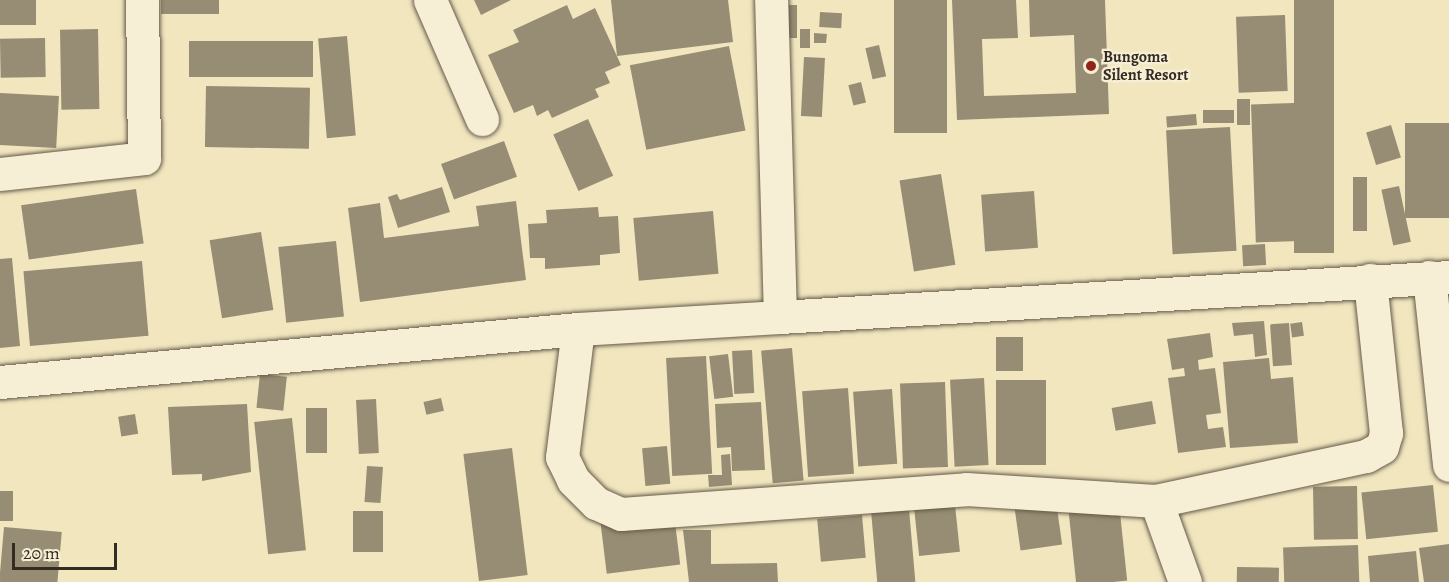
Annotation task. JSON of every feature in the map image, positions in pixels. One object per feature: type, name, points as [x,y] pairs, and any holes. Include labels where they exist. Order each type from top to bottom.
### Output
[{"type":"street","points":[[0,174],[144,158],[142,0]]},
{"type":"street","points":[[430,0],[482,119]]},
{"type":"street","points":[[771,0],[780,317]]},
{"type":"street","points":[[0,382],[578,329],[1439,277],[1449,465]]},
{"type":"street","points":[[578,329],[562,457],[573,480],[596,503],[621,514],[966,489],[1156,501],[1366,456],[1382,447],[1386,433],[1370,280]]},
{"type":"street","points":[[1156,501],[1185,582]]},
{"type":"building","points":[[0,0],[36,0],[36,25],[0,25]]},
{"type":"building","points":[[161,0],[219,0],[219,14],[161,14]]},
{"type":"building","points":[[474,0],[511,0],[481,15]]},
{"type":"building","points":[[611,0],[728,0],[733,42],[617,56]]},
{"type":"building","points":[[894,0],[947,0],[947,133],[894,133]]},
{"type":"building","name":"Bungoma Silent Resort","points":[[952,0],[1016,0],[1018,38],[982,39],[984,96],[1076,93],[1074,35],[1030,37],[1029,0],[1105,0],[1109,114],[957,120]]},
{"type":"building","points":[[1294,0],[1334,0],[1334,253],[1294,253]]},
{"type":"building","points":[[567,5],[573,19],[595,8],[621,65],[605,72],[610,83],[595,89],[599,97],[552,118],[548,110],[537,116],[533,105],[514,113],[488,55],[519,42],[513,30]]},
{"type":"building","points":[[789,5],[797,5],[797,38],[789,38]]},
{"type":"building","points":[[820,12],[842,13],[841,28],[819,27]]},
{"type":"building","points":[[1285,15],[1288,91],[1239,93],[1236,17]]},
{"type":"building","points":[[98,29],[99,109],[61,110],[60,30]]},
{"type":"building","points":[[800,29],[810,29],[810,48],[800,48]]},
{"type":"building","points":[[814,33],[827,34],[826,43],[814,43]]},
{"type":"building","points":[[347,36],[356,136],[327,138],[318,39]]},
{"type":"building","points":[[45,38],[46,77],[1,78],[0,39]]},
{"type":"building","points":[[189,41],[313,41],[313,77],[189,77]]},
{"type":"building","points":[[879,45],[886,76],[873,79],[865,48]]},
{"type":"building","points":[[729,46],[745,130],[646,150],[630,65]]},
{"type":"building","points":[[804,57],[825,58],[822,117],[801,116]]},
{"type":"building","points":[[861,82],[866,102],[853,106],[848,85]]},
{"type":"building","points":[[206,86],[310,88],[309,149],[205,147]]},
{"type":"building","points":[[0,93],[59,96],[56,148],[0,145]]},
{"type":"building","points":[[1237,99],[1250,99],[1250,125],[1237,125]]},
{"type":"building","points":[[1294,103],[1299,241],[1256,242],[1251,105]]},
{"type":"building","points":[[1203,110],[1234,110],[1234,123],[1203,123]]},
{"type":"building","points":[[1196,114],[1197,125],[1167,128],[1166,117]]},
{"type":"building","points":[[588,119],[613,176],[579,191],[553,134]]},
{"type":"building","points":[[1405,123],[1449,123],[1449,218],[1405,218]]},
{"type":"building","points":[[1391,125],[1401,158],[1376,165],[1366,133]]},
{"type":"building","points":[[1230,127],[1236,251],[1173,254],[1166,130]]},
{"type":"building","points":[[504,141],[517,177],[454,200],[441,164]]},
{"type":"building","points":[[941,174],[955,265],[914,271],[900,181]]},
{"type":"building","points":[[1353,177],[1367,177],[1367,231],[1353,231]]},
{"type":"building","points":[[1399,186],[1411,242],[1393,245],[1381,190]]},
{"type":"building","points":[[442,187],[450,212],[398,228],[388,197],[397,194],[400,200]]},
{"type":"building","points":[[136,189],[144,243],[29,260],[21,205]]},
{"type":"building","points":[[1034,191],[1038,248],[985,252],[981,195]]},
{"type":"building","points":[[516,201],[526,280],[360,302],[348,208],[380,203],[384,238],[479,226],[476,206]]},
{"type":"building","points":[[598,207],[599,217],[618,216],[620,253],[600,255],[600,265],[545,269],[545,258],[530,258],[528,224],[547,223],[546,210]]},
{"type":"building","points":[[713,211],[718,274],[639,281],[633,218]]},
{"type":"building","points":[[261,232],[273,310],[222,318],[210,240]]},
{"type":"building","points":[[336,241],[344,317],[286,323],[278,247]]},
{"type":"building","points":[[1265,244],[1266,265],[1243,266],[1242,245]]},
{"type":"building","points":[[12,258],[20,346],[0,348],[0,259]]},
{"type":"building","points":[[142,261],[149,336],[30,346],[23,271]]},
{"type":"building","points":[[1264,321],[1267,355],[1255,357],[1253,334],[1234,336],[1232,323]]},
{"type":"building","points":[[1302,322],[1304,336],[1292,338],[1290,324]]},
{"type":"building","points":[[1289,323],[1292,365],[1273,366],[1270,324]]},
{"type":"building","points":[[1210,333],[1213,357],[1198,360],[1199,370],[1215,368],[1221,413],[1206,415],[1208,429],[1223,427],[1226,447],[1178,453],[1168,378],[1185,376],[1184,368],[1172,370],[1167,339]]},
{"type":"building","points":[[996,337],[1023,337],[1023,371],[996,371]]},
{"type":"building","points":[[792,348],[804,480],[773,483],[761,351]]},
{"type":"building","points":[[752,350],[754,393],[734,394],[732,351]]},
{"type":"building","points":[[728,354],[733,397],[714,399],[709,356]]},
{"type":"building","points":[[706,356],[712,474],[672,476],[666,358]]},
{"type":"building","points":[[1269,358],[1271,379],[1293,377],[1298,443],[1230,448],[1223,362]]},
{"type":"building","points":[[260,374],[287,377],[283,411],[256,408]]},
{"type":"building","points":[[984,378],[989,465],[955,467],[950,380]]},
{"type":"building","points":[[996,380],[1046,380],[1046,465],[996,465]]},
{"type":"building","points":[[945,382],[948,467],[903,469],[900,384]]},
{"type":"building","points":[[848,388],[854,474],[808,477],[802,391]]},
{"type":"building","points":[[892,389],[897,464],[858,467],[853,392]]},
{"type":"building","points":[[441,398],[444,411],[426,415],[423,402]]},
{"type":"building","points":[[376,399],[379,453],[359,454],[356,400]]},
{"type":"building","points":[[1152,401],[1156,424],[1116,431],[1112,408]]},
{"type":"building","points":[[761,402],[765,470],[732,471],[731,447],[717,448],[715,404]]},
{"type":"building","points":[[247,404],[251,472],[202,481],[202,474],[172,475],[168,407]]},
{"type":"building","points":[[306,408],[327,408],[327,453],[306,453]]},
{"type":"building","points":[[135,414],[138,434],[121,436],[118,417]]},
{"type":"building","points":[[292,418],[306,550],[268,554],[254,422]]},
{"type":"building","points":[[667,446],[670,484],[645,486],[642,448]]},
{"type":"building","points":[[512,448],[528,575],[479,581],[463,454]]},
{"type":"building","points":[[730,454],[732,485],[709,487],[708,475],[722,475],[721,455]]},
{"type":"building","points":[[367,466],[383,467],[380,503],[364,502]]},
{"type":"building","points":[[1433,485],[1438,532],[1366,539],[1361,493]]},
{"type":"building","points":[[1357,486],[1358,539],[1314,540],[1313,487]]},
{"type":"building","points":[[0,491],[13,491],[13,521],[0,521]]},
{"type":"building","points":[[1056,501],[1062,545],[1021,550],[1014,507]]},
{"type":"building","points":[[1119,503],[1127,581],[1076,582],[1068,508]]},
{"type":"building","points":[[955,505],[960,552],[919,556],[914,509]]},
{"type":"building","points":[[909,509],[915,582],[877,582],[871,512]]},
{"type":"building","points":[[353,511],[383,511],[383,552],[353,552]]},
{"type":"building","points":[[674,514],[680,565],[607,574],[601,523]]},
{"type":"building","points":[[862,515],[866,558],[821,562],[817,519]]},
{"type":"building","points":[[4,527],[62,532],[57,582],[0,582]]},
{"type":"building","points":[[683,530],[711,530],[711,564],[777,563],[778,582],[689,582]]},
{"type":"building","points":[[1449,544],[1449,582],[1424,582],[1419,548]]},
{"type":"building","points":[[1358,545],[1359,582],[1284,582],[1283,548]]},
{"type":"building","points":[[1416,551],[1419,582],[1370,582],[1368,556]]},
{"type":"building","points":[[1237,567],[1279,568],[1279,582],[1237,582]]},
{"type":"place","name":"Bungoma Silent Resort","points":[[1091,66]]}]
